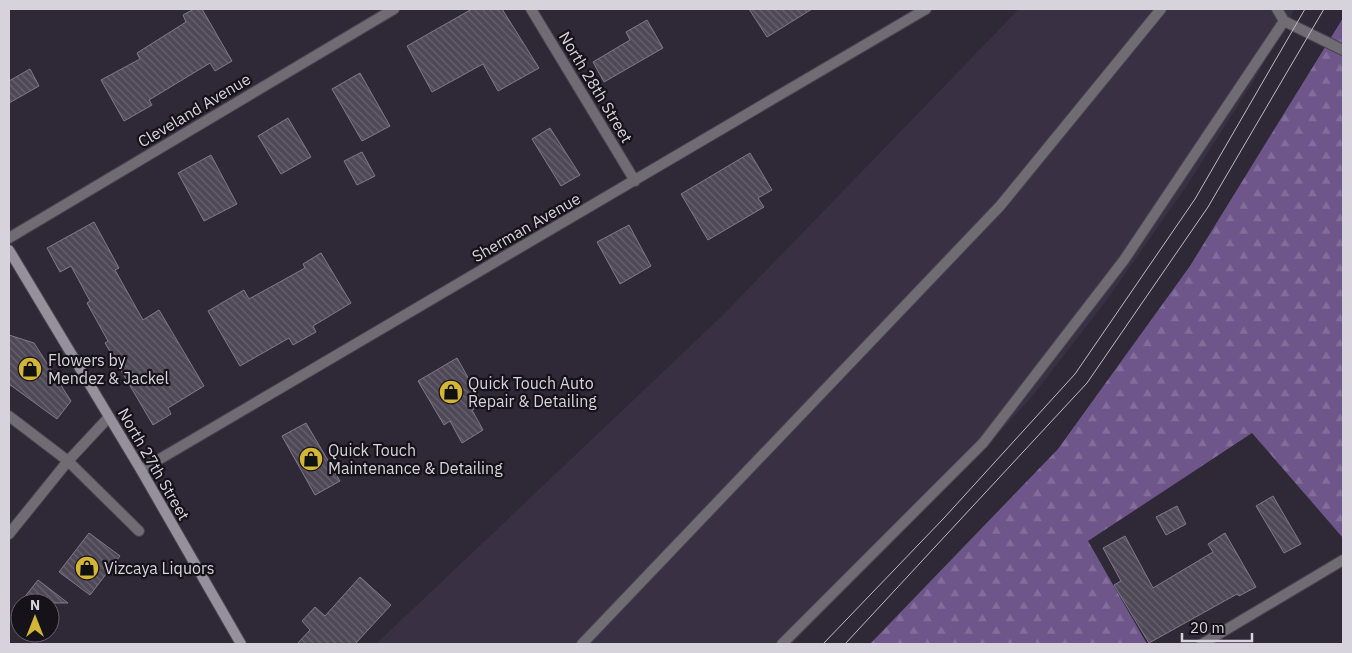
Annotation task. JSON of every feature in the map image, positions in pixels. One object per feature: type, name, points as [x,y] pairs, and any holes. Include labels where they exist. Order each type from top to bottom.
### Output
[{"type":"main road","name":"North 27th Street","points":[[9,250],[141,470],[241,644]]},
{"type":"street","name":"Cleveland Avenue","points":[[9,238],[394,9]]},
{"type":"street","name":"North 28th Street","points":[[531,9],[635,181]]},
{"type":"street","name":"Sherman Avenue","points":[[141,470],[926,9]]},
{"type":"street","points":[[582,644],[1000,206],[1161,9]]},
{"type":"street","points":[[1278,9],[1284,21],[1343,50]]},
{"type":"street","points":[[782,644],[982,442],[1124,260],[1284,21]]},
{"type":"street","points":[[9,416],[68,461],[139,531]]},
{"type":"street","points":[[9,534],[68,461],[109,417]]},
{"type":"street","points":[[1202,644],[1343,560]]},
{"type":"shaded area","points":[[1019,9],[1295,9],[1256,77],[1186,187],[1106,301],[1031,398],[973,461],[792,644],[376,644],[723,315]]},
{"type":"green space","points":[[1343,18],[1343,538],[1252,433],[1088,541],[1147,644],[870,644],[1058,449],[1190,266]]},
{"type":"building","points":[[194,9],[202,9],[232,61],[215,71],[210,63],[149,100],[152,105],[124,121],[101,80],[140,59],[137,53],[186,22],[183,15]]},
{"type":"building","points":[[472,9],[502,9],[539,68],[498,91],[483,64],[432,92],[407,46]]},
{"type":"building","points":[[749,9],[812,9],[767,37]]},
{"type":"building","points":[[647,20],[663,48],[604,82],[593,62],[630,40],[626,32]]},
{"type":"building","points":[[30,69],[39,86],[9,103],[9,81]]},
{"type":"building","points":[[360,73],[390,126],[362,141],[332,89]]},
{"type":"building","points":[[288,118],[311,157],[281,174],[258,136]]},
{"type":"building","points":[[550,128],[580,175],[561,186],[532,139]]},
{"type":"building","points":[[362,152],[375,176],[357,185],[344,161]]},
{"type":"building","points":[[750,153],[772,190],[758,198],[764,207],[708,240],[681,194]]},
{"type":"building","points":[[211,155],[237,204],[204,221],[178,173]]},
{"type":"building","points":[[94,222],[119,268],[115,270],[143,320],[159,310],[204,386],[168,408],[171,414],[153,425],[105,343],[108,341],[87,303],[90,301],[71,266],[60,272],[47,248]]},
{"type":"building","points":[[629,225],[651,266],[620,284],[597,242]]},
{"type":"building","points":[[321,253],[351,303],[313,326],[316,332],[293,345],[289,338],[240,366],[208,311],[244,290],[249,299],[305,268],[303,264]]},
{"type":"building","name":"Flowers by Mendez & Jackel","points":[[9,335],[34,343],[71,401],[57,419],[9,384]]},
{"type":"building","name":"Quick Touch Auto Repair & Detailing","points":[[457,358],[483,404],[472,410],[483,430],[462,443],[450,421],[444,425],[418,381]]},
{"type":"building","name":"Quick Touch Maintenance & Detailing","points":[[306,423],[340,481],[315,495],[282,436]]},
{"type":"building","points":[[1273,496],[1301,544],[1284,553],[1256,506]]},
{"type":"building","points":[[1177,506],[1186,524],[1166,535],[1156,517]]},
{"type":"building","name":"Vizcaya Liquors","points":[[89,533],[120,556],[90,595],[59,572]]},
{"type":"building","points":[[1225,533],[1256,587],[1239,596],[1237,594],[1149,643],[1114,585],[1121,581],[1103,548],[1125,536],[1153,588],[1213,552],[1208,544]]},
{"type":"building","points":[[360,577],[391,605],[355,644],[297,644],[310,630],[302,621],[315,607],[325,616]]},
{"type":"building","points":[[38,580],[55,593],[28,593]]},
{"type":"building","points":[[60,597],[68,603],[60,603]]},
{"type":"tram line","points":[[823,644],[944,518],[1075,374],[1195,199],[1305,9]]},
{"type":"tram line","points":[[845,644],[1087,383],[1208,207],[1324,9]]},
{"type":"place","name":"Flowers by Mendez & Jackel","points":[[30,369]]},
{"type":"place","name":"Quick Touch Auto Repair & Detailing","points":[[451,392]]},
{"type":"place","name":"Quick Touch Maintenance & Detailing","points":[[311,459]]},
{"type":"place","name":"Vizcaya Liquors","points":[[87,568]]}]
